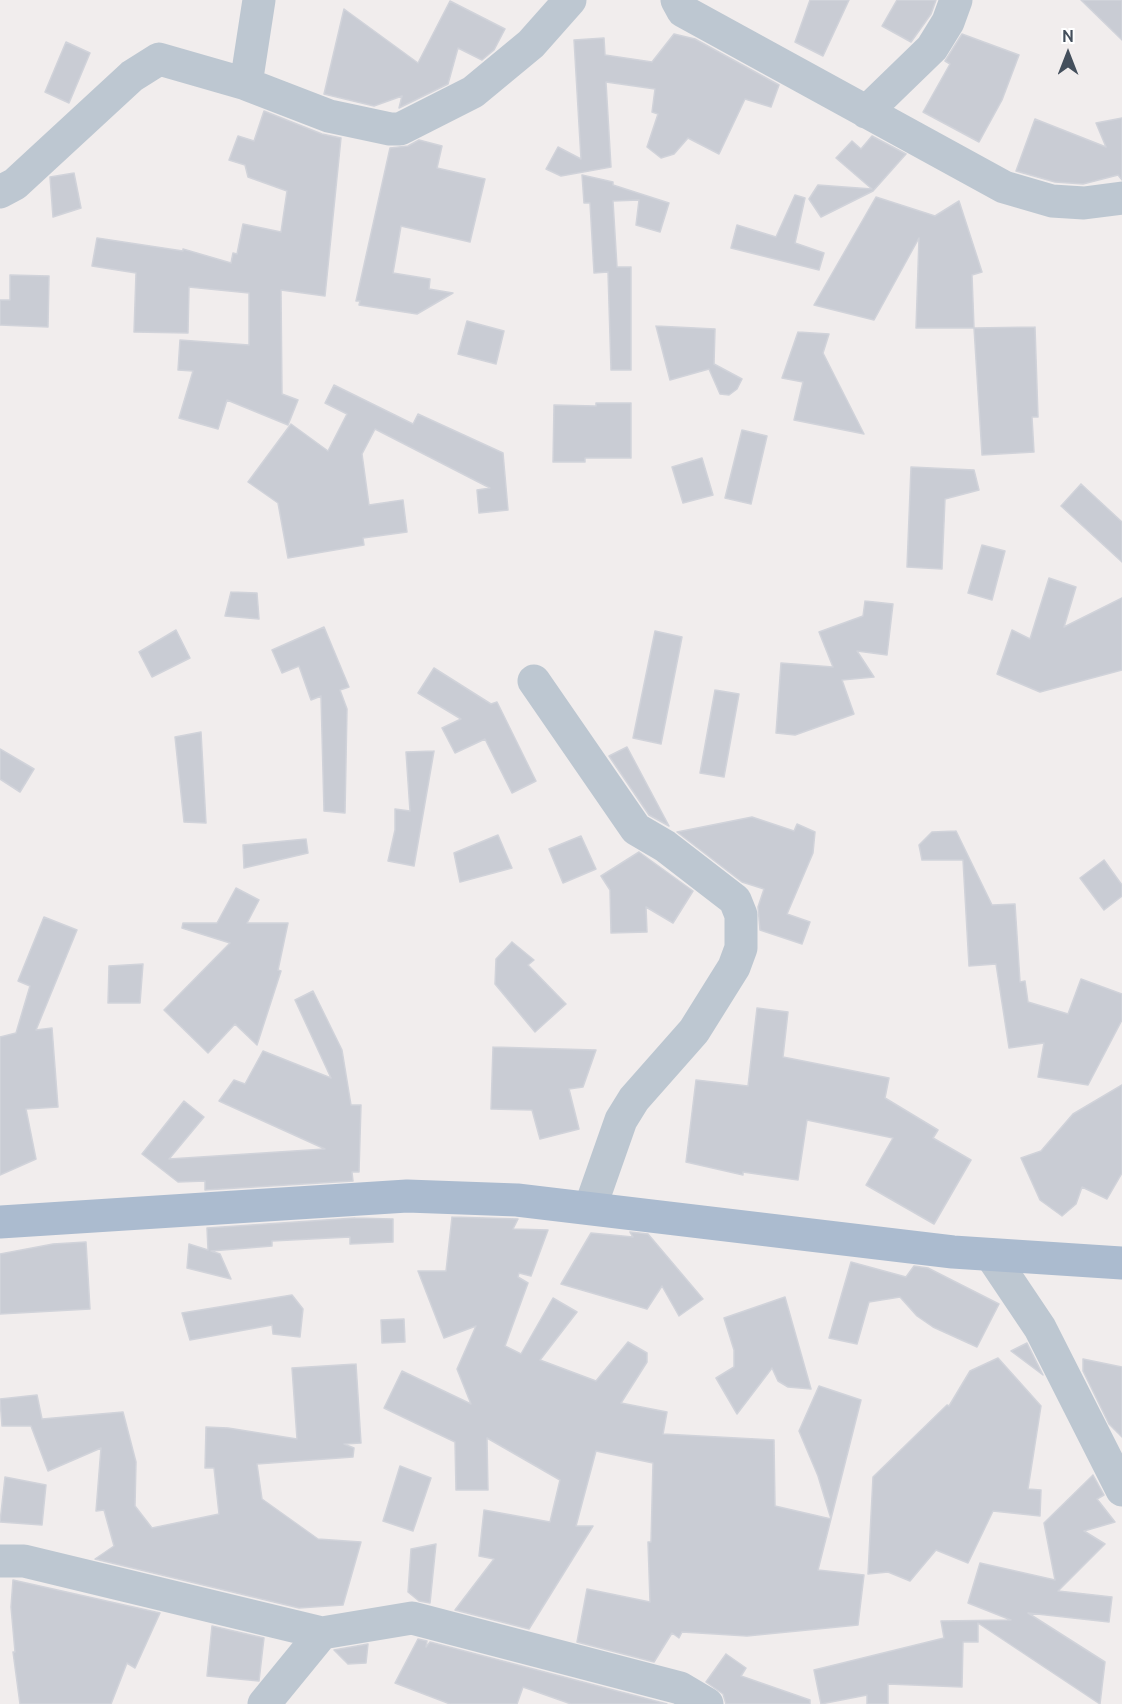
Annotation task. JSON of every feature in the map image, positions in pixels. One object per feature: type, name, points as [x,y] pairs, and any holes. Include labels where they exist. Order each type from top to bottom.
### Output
[{"type":"main road","points":[[0,1222],[284,1202],[407,1196],[517,1200],[991,1255],[1122,1263]]},
{"type":"street","points":[[246,84],[260,0]]},
{"type":"street","points":[[0,192],[15,184],[150,62],[159,59],[168,60],[246,84],[328,116],[390,129],[407,127],[473,92],[531,44],[570,0]]},
{"type":"street","points":[[677,0],[683,11],[1004,187],[1028,196],[1052,201],[1084,203],[1122,198]]},
{"type":"street","points":[[866,112],[932,48],[948,22],[956,0]]},
{"type":"street","points":[[534,681],[636,829],[665,846],[735,900],[741,915],[741,948],[734,967],[694,1030],[634,1099],[626,1113],[590,1208]]},
{"type":"street","points":[[991,1255],[1040,1328],[1122,1490]]},
{"type":"street","points":[[0,1561],[24,1561],[322,1633],[412,1618],[680,1688],[707,1704]]},
{"type":"street","points":[[264,1704],[322,1633]]},
{"type":"building","points":[[810,0],[849,0],[823,56],[795,42]]},
{"type":"building","points":[[897,0],[936,0],[931,14],[911,42],[882,26]]},
{"type":"building","points":[[1081,0],[1122,0],[1122,40]]},
{"type":"building","points":[[450,1],[505,29],[494,50],[482,60],[458,48],[448,84],[399,108],[402,96],[374,106],[324,94],[344,9],[418,63]]},
{"type":"building","points":[[674,34],[695,39],[779,85],[771,107],[745,99],[719,154],[688,138],[674,154],[661,158],[647,147],[658,114],[652,112],[655,89],[606,82],[611,167],[561,176],[546,169],[558,147],[581,159],[574,40],[604,38],[605,55],[652,62]]},
{"type":"building","points":[[962,34],[1019,55],[1002,100],[979,142],[923,112],[950,64],[945,61]]},
{"type":"building","points":[[66,42],[90,53],[69,103],[45,92]]},
{"type":"building","points":[[264,111],[322,134],[341,138],[325,296],[281,290],[282,394],[298,400],[288,425],[227,400],[218,429],[179,418],[193,371],[178,370],[180,340],[249,345],[249,293],[189,287],[188,333],[134,332],[136,273],[92,266],[97,238],[183,251],[183,249],[231,263],[233,253],[237,254],[243,224],[281,232],[287,191],[248,177],[245,165],[229,160],[238,136],[254,141]]},
{"type":"building","points":[[1122,118],[1122,180],[1118,175],[1083,184],[1055,182],[1016,171],[1035,119],[1106,147],[1096,123]]},
{"type":"building","points":[[872,136],[906,154],[873,191],[821,217],[809,199],[818,185],[872,189],[836,158],[852,141],[861,149]]},
{"type":"building","points":[[419,140],[442,146],[437,168],[485,179],[470,242],[401,226],[393,273],[430,279],[429,289],[453,293],[417,314],[359,305],[360,301],[356,301],[390,148],[408,146]]},
{"type":"building","points":[[74,173],[81,208],[53,217],[50,177]]},
{"type":"building","points":[[582,175],[613,182],[613,185],[669,203],[660,232],[636,225],[639,200],[613,201],[617,267],[631,267],[631,370],[611,370],[608,272],[594,273],[590,203],[584,203]]},
{"type":"building","points":[[795,195],[805,198],[795,243],[824,253],[819,270],[731,248],[737,225],[776,237]]},
{"type":"building","points":[[876,197],[935,216],[959,201],[982,272],[972,275],[974,328],[916,328],[919,238],[874,320],[814,305]]},
{"type":"building","points":[[10,275],[49,276],[48,327],[0,325],[0,300],[10,300]]},
{"type":"building","points":[[467,321],[504,331],[496,364],[458,354]]},
{"type":"building","points":[[656,326],[715,329],[714,364],[742,379],[737,389],[729,395],[720,394],[709,369],[670,380]]},
{"type":"building","points":[[1035,327],[1038,417],[1032,417],[1034,452],[982,455],[974,328]]},
{"type":"building","points":[[798,332],[829,334],[823,353],[864,434],[794,420],[803,382],[782,378]]},
{"type":"building","points":[[334,385],[413,424],[418,414],[503,453],[508,510],[479,513],[477,490],[490,488],[375,429],[362,454],[369,505],[403,500],[407,532],[363,538],[364,545],[288,558],[278,503],[248,482],[291,424],[328,451],[347,414],[325,403]]},
{"type":"building","points":[[596,403],[631,403],[631,458],[585,458],[585,462],[553,462],[554,405],[596,406]]},
{"type":"building","points":[[742,430],[767,436],[751,504],[725,498]]},
{"type":"building","points":[[702,458],[713,495],[683,503],[672,467]]},
{"type":"building","points":[[911,467],[974,470],[979,490],[945,499],[942,569],[907,567]]},
{"type":"building","points":[[1081,484],[1122,522],[1122,562],[1061,506]]},
{"type":"building","points":[[982,545],[1005,551],[992,600],[968,593]]},
{"type":"building","points":[[1049,578],[1076,587],[1064,627],[1122,598],[1122,670],[1040,692],[997,674],[1012,630],[1030,639]]},
{"type":"building","points":[[231,592],[257,593],[259,619],[225,616]]},
{"type":"building","points":[[865,601],[893,604],[887,655],[857,651],[874,677],[842,680],[854,714],[795,735],[776,733],[781,663],[833,667],[819,632],[863,616]]},
{"type":"building","points":[[324,627],[349,687],[340,690],[347,709],[345,813],[324,811],[321,696],[311,700],[299,666],[282,673],[272,650]]},
{"type":"building","points":[[176,630],[190,658],[152,677],[139,652]]},
{"type":"building","points":[[655,631],[682,637],[661,744],[633,738]]},
{"type":"building","points":[[434,668],[491,704],[497,702],[536,781],[512,793],[485,739],[455,753],[442,728],[461,719],[418,693]]},
{"type":"building","points":[[715,690],[739,694],[724,777],[700,773]]},
{"type":"building","points":[[201,732],[206,823],[184,822],[175,737]]},
{"type":"building","points":[[627,747],[669,826],[649,815],[609,756]]},
{"type":"building","points":[[0,749],[34,769],[20,792],[0,779]]},
{"type":"building","points":[[434,751],[414,866],[388,861],[395,830],[395,809],[410,811],[406,752]]},
{"type":"building","points":[[752,817],[794,831],[797,824],[815,832],[813,853],[787,914],[810,922],[802,944],[760,930],[758,907],[764,889],[742,882],[677,832]]},
{"type":"building","points":[[956,831],[992,905],[1015,904],[1020,982],[1025,981],[1028,1002],[1068,1014],[1081,979],[1122,994],[1122,1020],[1088,1085],[1038,1077],[1044,1043],[1009,1048],[996,964],[969,966],[963,860],[922,860],[919,845],[932,832]]},
{"type":"building","points":[[498,835],[512,868],[460,882],[454,853]]},
{"type":"building","points":[[581,836],[596,869],[563,883],[549,849]]},
{"type":"building","points":[[306,839],[308,853],[244,868],[243,845]]},
{"type":"building","points":[[639,852],[693,891],[673,923],[646,907],[647,932],[611,933],[610,890],[601,876]]},
{"type":"building","points":[[1104,860],[1122,885],[1122,896],[1104,910],[1080,878]]},
{"type":"building","points":[[236,888],[259,900],[247,923],[288,923],[278,970],[281,971],[257,1045],[235,1024],[208,1053],[164,1010],[230,943],[182,928],[183,923],[217,923]]},
{"type":"building","points":[[44,917],[77,930],[36,1030],[52,1028],[58,1107],[26,1109],[36,1159],[0,1175],[0,1037],[16,1033],[30,986],[18,981]]},
{"type":"building","points":[[512,942],[534,960],[528,965],[566,1004],[535,1032],[495,984],[496,959]]},
{"type":"building","points":[[143,964],[140,1003],[108,1003],[109,966]]},
{"type":"building","points":[[313,991],[342,1050],[351,1105],[361,1105],[359,1172],[352,1172],[353,1181],[205,1190],[205,1181],[178,1182],[142,1154],[184,1101],[204,1117],[169,1159],[325,1149],[219,1101],[234,1080],[245,1084],[263,1051],[331,1078],[295,1000]]},
{"type":"building","points":[[757,1008],[788,1012],[783,1057],[889,1078],[885,1098],[938,1130],[933,1138],[971,1160],[934,1224],[866,1185],[893,1138],[807,1120],[798,1180],[743,1172],[743,1175],[686,1162],[696,1080],[748,1086]]},
{"type":"building","points":[[493,1047],[596,1050],[583,1087],[569,1089],[579,1129],[540,1139],[532,1110],[491,1109]]},
{"type":"building","points":[[1122,1085],[1122,1173],[1107,1199],[1082,1187],[1076,1204],[1062,1216],[1040,1200],[1021,1158],[1041,1151],[1073,1114]]},
{"type":"building","points":[[452,1217],[518,1219],[513,1229],[548,1230],[531,1276],[519,1273],[518,1277],[528,1283],[505,1346],[521,1354],[553,1298],[577,1312],[540,1360],[596,1381],[628,1342],[647,1353],[647,1362],[621,1403],[667,1412],[663,1434],[774,1440],[775,1506],[831,1519],[818,1570],[864,1575],[858,1625],[747,1636],[682,1632],[679,1638],[672,1633],[654,1662],[577,1642],[587,1589],[650,1602],[648,1542],[651,1542],[653,1463],[596,1451],[576,1526],[593,1526],[529,1629],[455,1610],[494,1559],[479,1556],[484,1510],[550,1522],[560,1480],[487,1438],[488,1490],[456,1490],[455,1442],[384,1408],[402,1371],[471,1404],[457,1369],[476,1326],[444,1338],[418,1271],[446,1271]]},
{"type":"building","points":[[355,1218],[393,1219],[393,1242],[350,1244],[350,1237],[272,1241],[272,1246],[211,1251],[220,1254],[231,1279],[187,1268],[189,1244],[208,1250],[207,1228]]},
{"type":"building","points":[[630,1232],[648,1234],[703,1299],[679,1316],[662,1286],[647,1309],[561,1284],[591,1233],[633,1237]]},
{"type":"building","points":[[86,1242],[90,1309],[0,1314],[0,1254],[53,1244]]},
{"type":"building","points":[[851,1262],[906,1277],[914,1266],[928,1268],[999,1304],[977,1347],[933,1327],[917,1316],[900,1297],[869,1302],[857,1344],[829,1338]]},
{"type":"building","points":[[292,1295],[303,1309],[300,1337],[273,1334],[272,1325],[190,1340],[182,1313]]},
{"type":"building","points":[[785,1297],[811,1389],[788,1387],[778,1381],[772,1368],[737,1414],[716,1378],[734,1367],[734,1350],[724,1318]]},
{"type":"building","points":[[404,1319],[405,1342],[382,1343],[381,1320]]},
{"type":"building","points":[[1027,1343],[1043,1375],[1011,1351]]},
{"type":"building","points":[[998,1358],[1041,1406],[1028,1489],[1041,1490],[1040,1516],[993,1511],[968,1563],[936,1550],[910,1581],[888,1572],[868,1574],[873,1477],[947,1405],[949,1406],[970,1371]]},
{"type":"building","points":[[1083,1359],[1122,1367],[1122,1437],[1109,1424],[1083,1371]]},
{"type":"building","points":[[356,1364],[361,1443],[344,1444],[354,1448],[353,1457],[257,1464],[262,1499],[318,1539],[361,1542],[343,1605],[299,1608],[95,1559],[114,1546],[104,1510],[96,1511],[101,1448],[48,1471],[31,1426],[2,1426],[0,1399],[37,1395],[42,1419],[123,1412],[136,1462],[135,1506],[152,1528],[219,1514],[214,1468],[205,1468],[206,1427],[228,1428],[297,1439],[292,1368]]},
{"type":"building","points":[[819,1386],[861,1400],[831,1519],[818,1476],[799,1431]]},
{"type":"building","points":[[400,1466],[431,1478],[413,1531],[383,1521]]},
{"type":"building","points":[[1093,1475],[1104,1495],[1097,1499],[1115,1522],[1084,1531],[1105,1544],[1058,1591],[1112,1597],[1109,1622],[1028,1613],[1105,1662],[1100,1704],[978,1623],[978,1642],[963,1642],[962,1687],[888,1684],[888,1704],[867,1704],[867,1695],[821,1704],[814,1670],[944,1638],[941,1621],[1011,1620],[968,1603],[980,1563],[1055,1580],[1044,1523]]},
{"type":"building","points":[[5,1477],[46,1485],[42,1525],[0,1522]]},
{"type":"building","points":[[436,1544],[430,1603],[419,1601],[408,1592],[411,1549]]},
{"type":"building","points":[[13,1580],[160,1613],[135,1668],[127,1663],[111,1704],[20,1704],[13,1652],[15,1652],[11,1607]]},
{"type":"building","points":[[212,1626],[264,1638],[259,1681],[207,1676]]},
{"type":"building","points":[[418,1639],[427,1641],[426,1647],[430,1642],[667,1704],[571,1704],[523,1687],[517,1704],[450,1704],[395,1683]]},
{"type":"building","points":[[368,1644],[366,1663],[348,1664],[334,1650]]},
{"type":"building","points":[[726,1654],[746,1668],[741,1676],[810,1700],[810,1704],[726,1704],[723,1694],[706,1682]]}]
